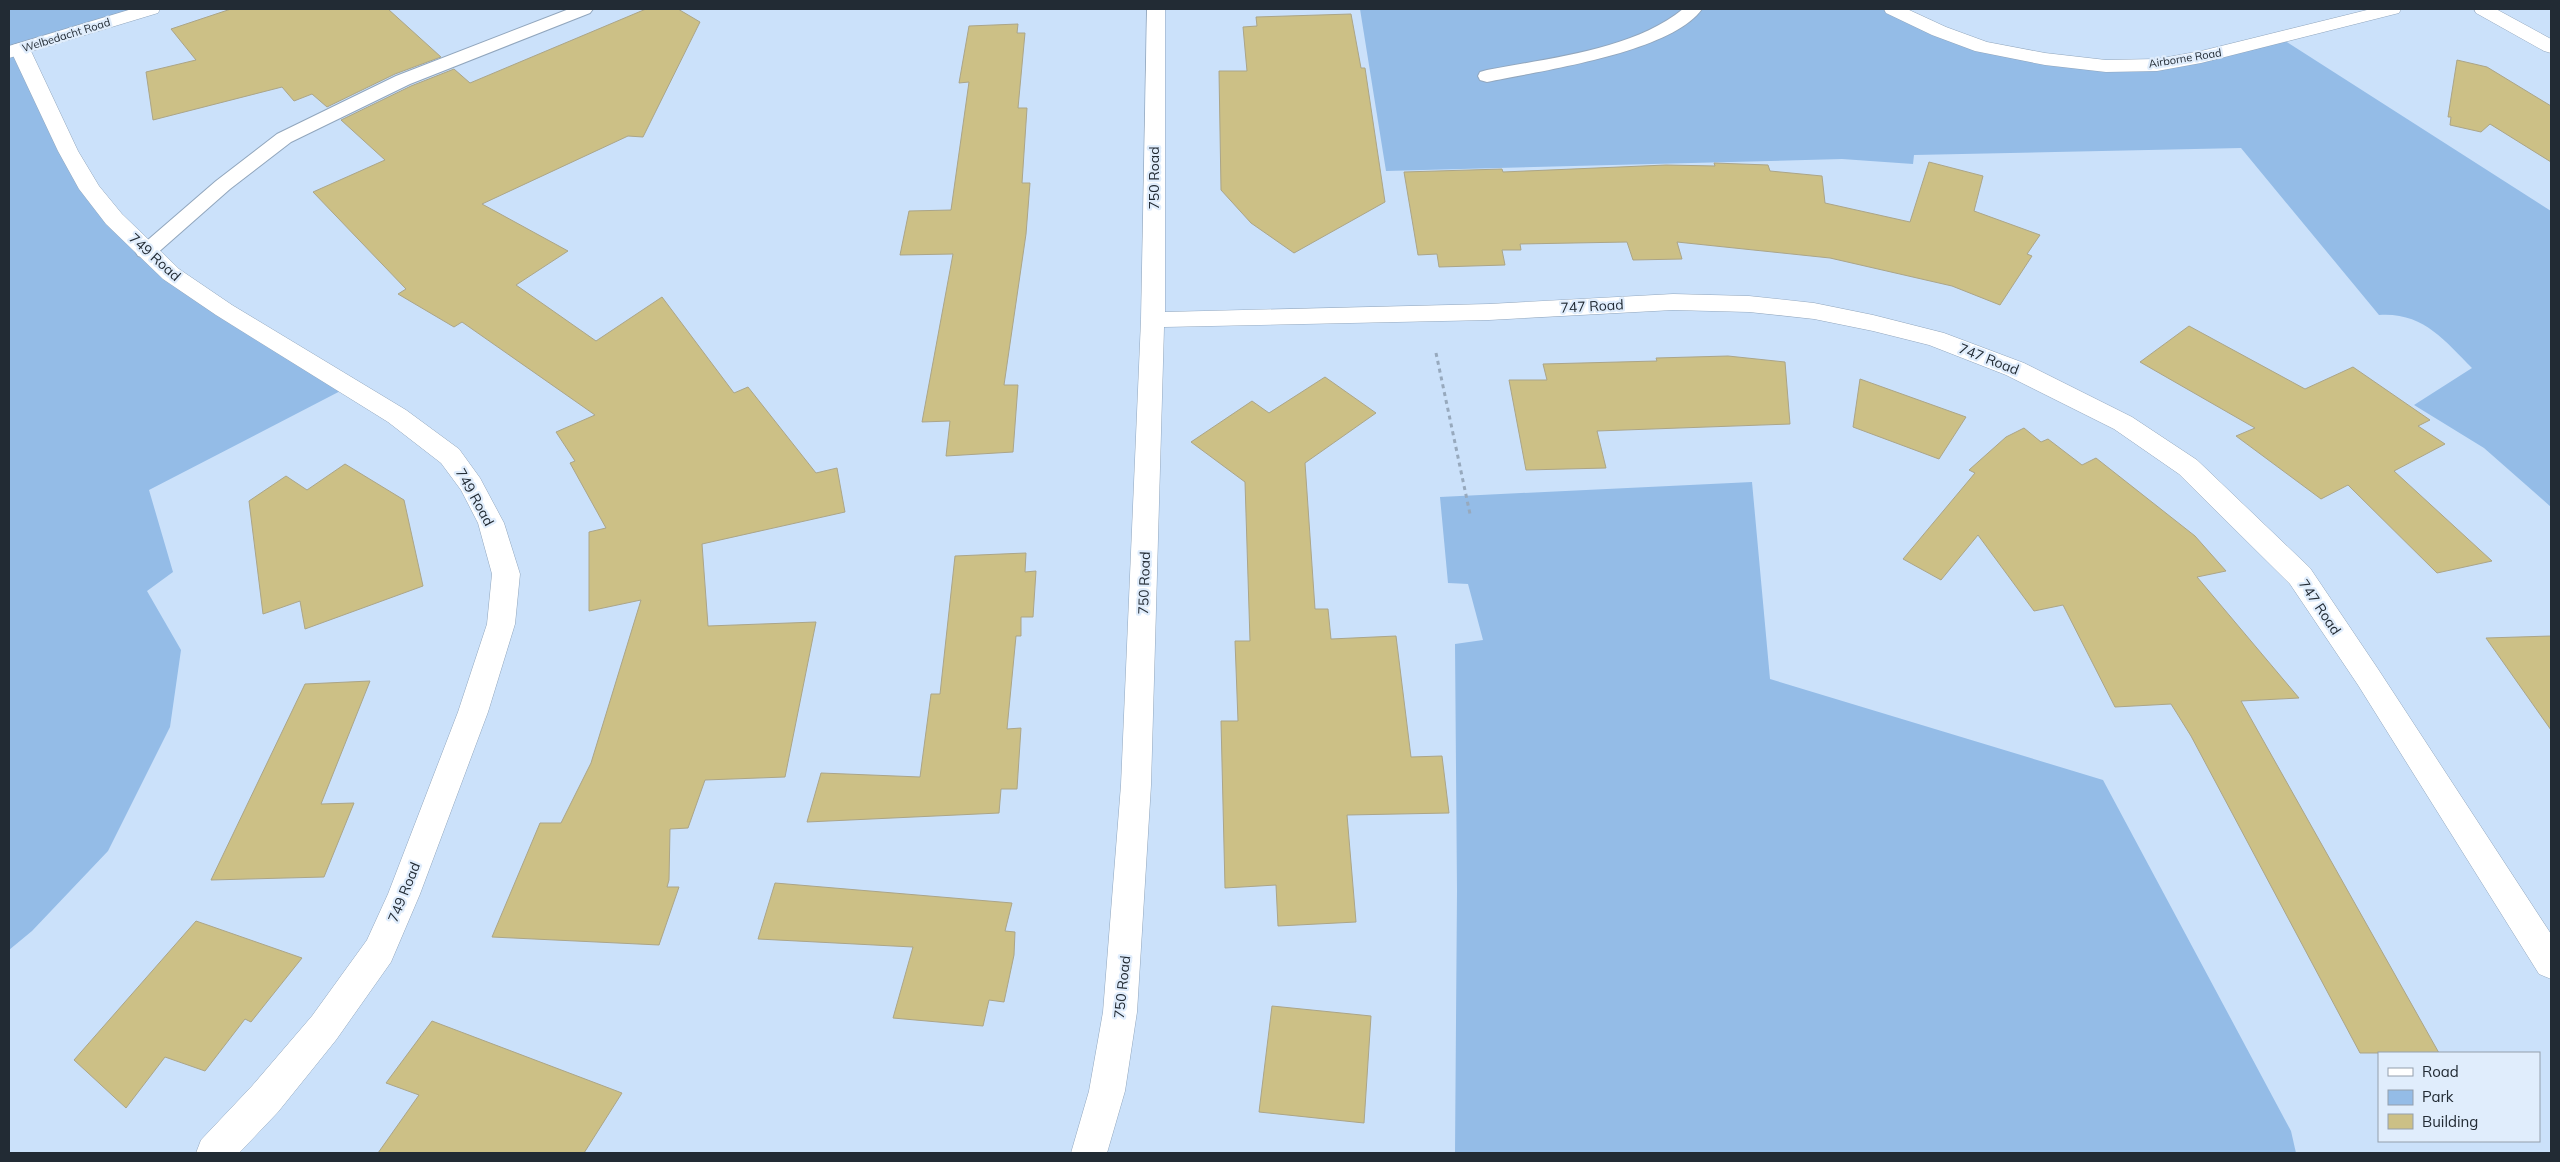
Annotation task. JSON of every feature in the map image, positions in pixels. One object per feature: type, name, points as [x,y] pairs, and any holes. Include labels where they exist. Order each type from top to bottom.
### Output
[{"type":"street","name":"Welbedacht Road","points":[[14,51],[151,9]]},
{"type":"street","name":"750 Road","points":[[1089,1153],[1107,1091],[1120,1012],[1128,933],[1136,785],[1153,320],[1156,9]]},
{"type":"street","name":"Airborne Road","points":[[1893,9],[1939,31],[1982,47],[2045,59],[2106,66],[2157,65],[2201,58],[2392,9]]},
{"type":"street","points":[[2483,9],[2551,47]]},
{"type":"street","name":"749 Road","points":[[14,51],[90,189],[114,219],[146,252],[171,274],[224,310],[397,416],[450,456],[471,485],[492,523],[506,574],[501,624],[473,712],[380,952],[324,1028],[266,1100],[214,1153]]},
{"type":"street","name":"747 Road","points":[[1153,320],[1428,314],[1673,302],[1749,304],[1814,311],[1936,339],[2015,369],[2070,394],[2123,423],[2188,467],[2300,576],[2368,677],[2551,963]]},
{"type":"lane","points":[[146,252],[223,185],[284,138],[321,118],[403,80],[584,9]]},
{"type":"lane","points":[[1487,76],[1613,48],[1660,33],[1687,16],[1693,9]]},
{"type":"path","points":[[1428,314],[1470,514]]},
{"type":"green space","points":[[9,9],[149,9],[23,48],[71,152],[149,252],[350,386],[149,490],[173,572],[147,591],[181,650],[170,727],[108,851],[32,931],[9,950]]},
{"type":"green space","points":[[1360,9],[1891,9],[1939,32],[1983,48],[2108,68],[2282,39],[2551,211],[2551,507],[2484,448],[2414,405],[2472,368],[2442,338],[2420,323],[2394,315],[2379,315],[2241,148],[1914,155],[1913,164],[1842,159],[1386,171]]},
{"type":"green space","points":[[1752,482],[1770,679],[2103,780],[2291,1131],[2296,1153],[1455,1153],[1457,891],[1455,644],[1483,640],[1468,584],[1448,583],[1440,497]]},
{"type":"building","points":[[231,9],[388,9],[441,57],[395,74],[327,107],[312,94],[294,101],[282,87],[153,120],[146,72],[196,60],[171,29]]},
{"type":"building","points":[[646,9],[678,9],[700,22],[643,137],[628,136],[482,204],[568,251],[516,285],[596,341],[662,297],[734,393],[748,387],[816,473],[837,468],[845,512],[702,544],[708,626],[816,622],[785,777],[705,780],[688,828],[670,829],[669,880],[667,887],[679,887],[659,945],[492,937],[540,823],[561,823],[591,763],[641,600],[589,611],[589,532],[606,528],[570,463],[575,461],[556,432],[595,415],[462,322],[454,327],[398,294],[406,289],[313,192],[385,160],[341,120],[411,86],[454,69],[470,83]]},
{"type":"building","points":[[1351,14],[1361,68],[1365,68],[1385,202],[1294,253],[1251,223],[1221,190],[1219,71],[1247,71],[1243,27],[1257,26],[1256,17]]},
{"type":"building","points":[[1018,24],[1017,33],[1025,33],[1018,108],[1027,108],[1022,183],[1030,183],[1026,234],[1004,385],[1018,385],[1013,452],[946,456],[950,421],[922,422],[953,254],[900,255],[909,211],[951,210],[969,82],[959,83],[969,26]]},
{"type":"building","points":[[2457,60],[2487,67],[2551,106],[2551,162],[2490,124],[2481,132],[2450,125],[2451,117],[2448,117]]},
{"type":"building","points":[[1929,162],[1983,176],[1974,211],[2040,235],[2027,254],[2032,256],[2000,305],[1952,286],[1830,258],[1677,242],[1682,259],[1633,260],[1627,242],[1520,244],[1521,250],[1502,250],[1505,265],[1439,267],[1437,254],[1418,255],[1404,172],[1502,169],[1503,172],[1666,165],[1715,166],[1714,163],[1768,165],[1770,171],[1822,176],[1825,203],[1910,222]]},
{"type":"building","points":[[2189,326],[2305,389],[2353,367],[2430,420],[2418,426],[2445,444],[2394,471],[2492,561],[2437,573],[2348,485],[2321,499],[2236,436],[2255,428],[2140,362]]},
{"type":"building","points":[[1728,356],[1785,362],[1790,424],[1597,431],[1606,468],[1526,470],[1509,380],[1547,380],[1543,364],[1657,361],[1656,358]]},
{"type":"building","points":[[1325,377],[1376,413],[1305,463],[1315,609],[1328,609],[1331,639],[1396,636],[1411,757],[1442,756],[1449,813],[1347,815],[1356,922],[1278,926],[1276,885],[1225,888],[1221,721],[1238,721],[1235,641],[1250,641],[1245,482],[1191,442],[1252,401],[1269,413]]},
{"type":"building","points":[[1860,379],[1966,417],[1939,459],[1853,427]]},
{"type":"building","points":[[2024,428],[2041,442],[2048,439],[2082,465],[2096,458],[2195,536],[2226,571],[2197,577],[2299,698],[2241,701],[2438,1052],[2360,1053],[2191,736],[2171,704],[2115,707],[2063,605],[2034,611],[1978,535],[1941,580],[1903,559],[1975,473],[1969,470],[2006,437]]},
{"type":"building","points":[[345,464],[404,500],[423,586],[305,629],[300,601],[263,614],[249,501],[286,476],[307,490]]},
{"type":"building","points":[[1026,553],[1025,572],[1036,571],[1033,617],[1021,617],[1021,636],[1016,636],[1007,729],[1021,728],[1017,789],[1001,789],[999,813],[807,822],[821,773],[920,777],[931,694],[940,694],[955,556]]},
{"type":"building","points":[[2551,636],[2551,730],[2486,638]]},
{"type":"building","points":[[370,681],[321,804],[354,803],[324,877],[211,880],[305,684]]},
{"type":"building","points":[[775,883],[1012,903],[1005,931],[1015,932],[1014,955],[1004,1002],[989,1000],[983,1026],[893,1018],[913,947],[758,939]]},
{"type":"building","points":[[196,921],[302,958],[251,1022],[245,1019],[205,1071],[165,1057],[126,1108],[74,1060]]},
{"type":"building","points":[[1272,1006],[1371,1016],[1364,1123],[1259,1112]]},
{"type":"building","points":[[432,1021],[622,1093],[584,1153],[378,1153],[419,1095],[386,1083]]}]
